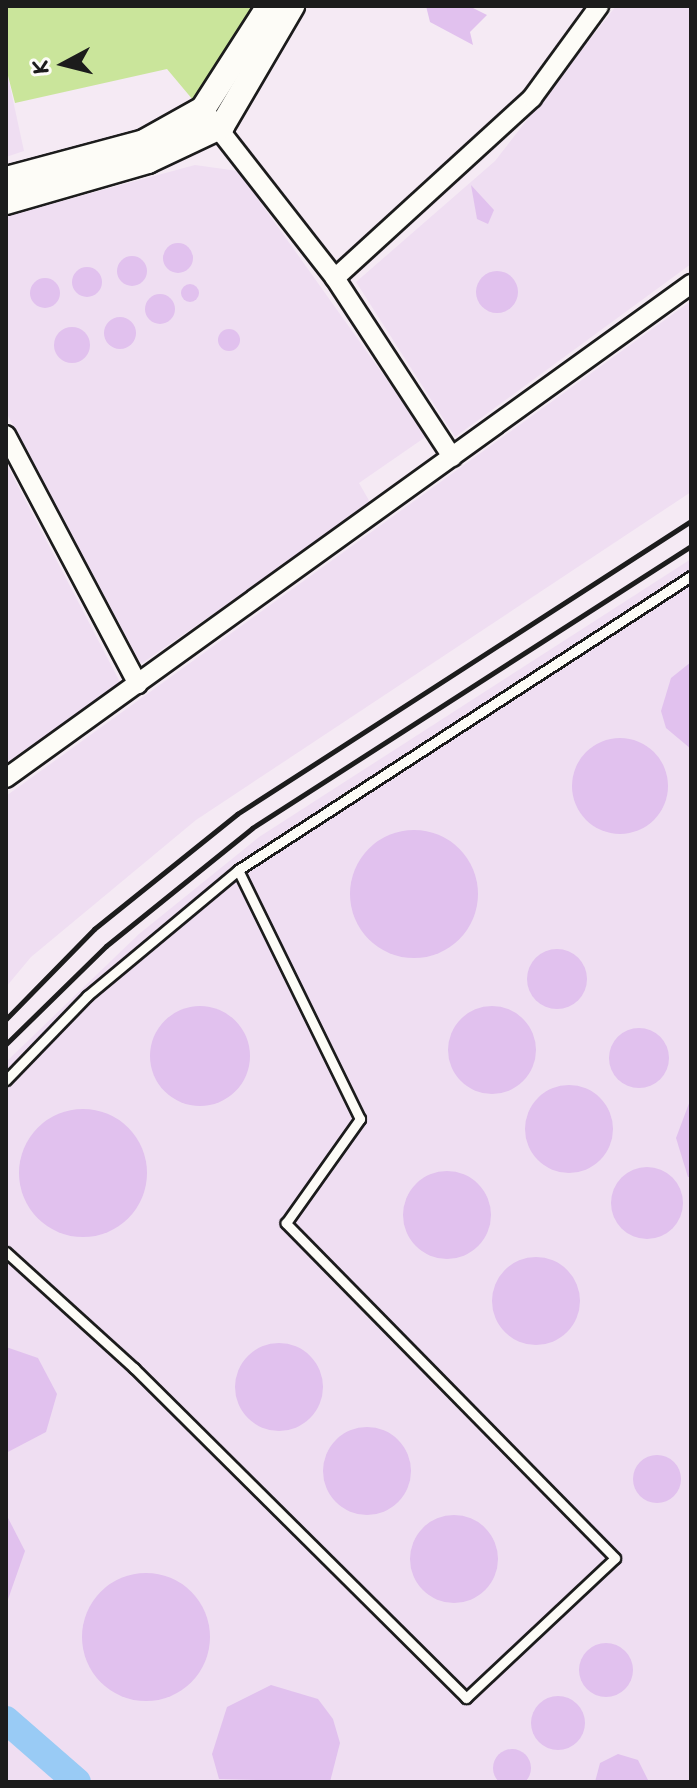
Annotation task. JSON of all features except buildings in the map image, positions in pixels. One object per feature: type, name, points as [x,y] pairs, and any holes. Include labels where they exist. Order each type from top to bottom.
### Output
[{"type":"main road","points":[[6,179],[144,142],[203,109],[269,6]]},
{"type":"main road","points":[[6,202],[148,161],[222,126],[292,6]]},
{"type":"street","points":[[335,278],[532,98],[599,6]]},
{"type":"street","points":[[203,109],[222,126],[335,278],[452,457]]},
{"type":"street","points":[[6,778],[691,284]]},
{"type":"street","points":[[6,435],[138,684]]},
{"type":"lane","points":[[6,1080],[87,996],[238,870],[691,576]]},
{"type":"lane","points":[[6,1252],[134,1368],[466,1698],[615,1558],[286,1223],[360,1119],[238,870]]},
{"type":"shaded area","points":[[616,6],[691,6],[691,264],[455,437],[356,282],[495,161]]},
{"type":"shaded area","points":[[6,68],[24,151],[6,157]]},
{"type":"shaded area","points":[[195,165],[238,171],[427,436],[359,483],[371,504],[141,664],[6,412],[6,216]]},
{"type":"shaded area","points":[[691,301],[691,492],[196,820],[31,957],[6,987],[6,796]]},
{"type":"shaded area","points":[[6,463],[121,684],[6,763]]},
{"type":"shaded area","points":[[691,559],[691,1782],[6,1782],[6,1062],[139,934],[259,837]]},
{"type":"green space","points":[[6,6],[258,6],[237,47],[193,100],[167,69],[15,103],[6,68]]},
{"type":"waterway","points":[[6,1720],[77,1782]]},
{"type":"railway","points":[[6,1019],[94,929],[237,814],[691,521]]},
{"type":"railway","points":[[6,1044],[106,946],[252,828],[691,546]]}]
